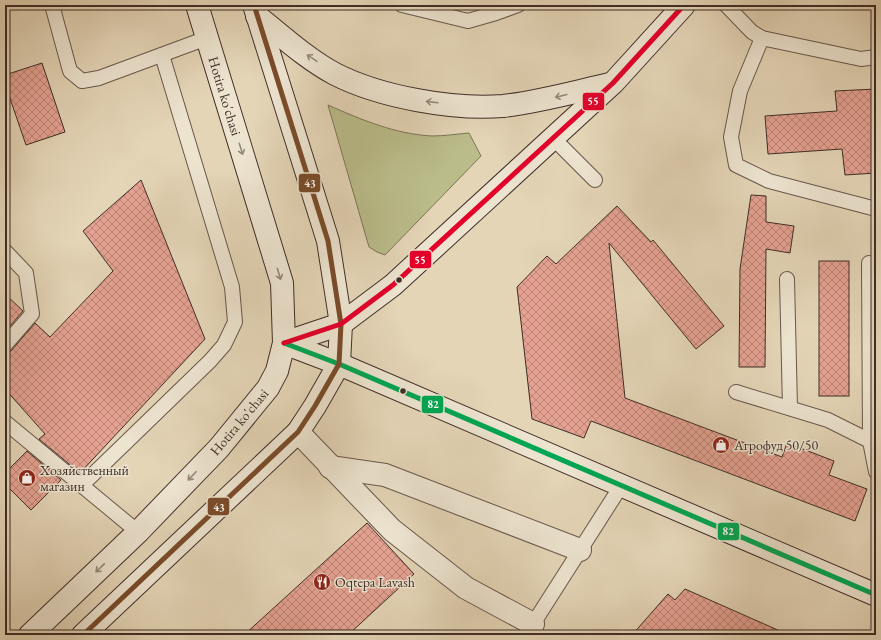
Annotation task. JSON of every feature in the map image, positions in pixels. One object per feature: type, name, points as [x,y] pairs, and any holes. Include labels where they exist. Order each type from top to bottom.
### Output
[{"type":"main road","name":"Hotira ko'chasi","points":[[30,635],[138,532],[218,448],[268,388],[277,371],[284,343],[282,283],[197,5]]},
{"type":"main road","points":[[284,343],[341,324],[393,285],[613,83],[684,5]]},
{"type":"main road","points":[[256,10],[295,47],[335,74],[376,90],[418,100],[462,106],[502,106],[553,98],[613,83]]},
{"type":"main road","points":[[83,635],[298,432],[315,406],[338,364],[341,324],[328,241],[256,10]]},
{"type":"main road","points":[[284,343],[338,364],[876,595]]},
{"type":"main road","points":[[298,432],[392,530],[466,588],[535,630]]},
{"type":"main road","points":[[330,467],[385,475],[580,550]]},
{"type":"lane","points":[[52,5],[70,71],[82,81],[99,78],[207,38]]},
{"type":"lane","points":[[402,5],[468,21],[496,14],[518,5]]},
{"type":"lane","points":[[726,5],[752,32],[762,38],[861,59],[876,57]]},
{"type":"lane","points":[[762,38],[740,91],[731,138],[736,165],[769,181],[876,209]]},
{"type":"lane","points":[[82,485],[210,361],[224,345],[235,322],[232,287],[162,54]]},
{"type":"lane","points":[[553,138],[595,180]]},
{"type":"lane","points":[[5,251],[26,273],[32,314],[5,345]]},
{"type":"lane","points":[[869,263],[870,441],[876,472]]},
{"type":"lane","points":[[787,278],[790,408]]},
{"type":"lane","points":[[736,392],[828,420],[870,441]]},
{"type":"lane","points":[[5,422],[138,532]]},
{"type":"lane","points":[[535,630],[580,550],[621,486]]},
{"type":"green space","points":[[328,105],[366,121],[418,135],[432,136],[469,133],[481,156],[385,255],[369,247]]},
{"type":"building","points":[[42,63],[65,132],[26,145],[5,84],[5,75]]},
{"type":"building","points":[[876,89],[876,173],[845,175],[842,149],[768,154],[765,116],[837,111],[835,91]]},
{"type":"building","points":[[141,180],[205,339],[80,473],[39,439],[45,434],[5,389],[5,353],[11,351],[35,323],[50,337],[113,271],[83,231]]},
{"type":"building","points":[[751,195],[766,196],[766,222],[794,226],[790,253],[766,249],[765,367],[739,367],[740,269]]},
{"type":"building","points":[[617,206],[651,242],[653,240],[724,326],[696,349],[609,243],[625,398],[782,457],[787,443],[834,461],[829,475],[867,489],[855,521],[591,421],[584,438],[532,419],[517,287],[547,256],[556,264]]},
{"type":"building","points":[[819,261],[849,261],[849,396],[819,396]]},
{"type":"building","points":[[5,294],[23,311],[5,332]]},
{"type":"building","name":"Хозяйственный магазин","points":[[27,451],[61,480],[31,510],[5,484],[5,473]]},
{"type":"building","points":[[367,523],[414,574],[348,635],[244,635]]},
{"type":"building","points":[[685,589],[789,635],[632,635],[668,594],[675,600]]},
{"type":"transit line","name":"43","points":[[83,635],[298,432],[339,364],[341,324],[328,241],[254,5]]},
{"type":"transit line","name":"55","points":[[284,343],[341,324],[393,285],[613,83],[684,5]]},
{"type":"transit line","name":"82","points":[[284,343],[339,364],[876,595]]},
{"type":"place","name":"Агрофуд 50/50","points":[[721,445]]},
{"type":"place","name":"Хозяйственный магазин","points":[[27,478]]},
{"type":"place","name":"Oqtepa Lavash","points":[[322,582]]}]
